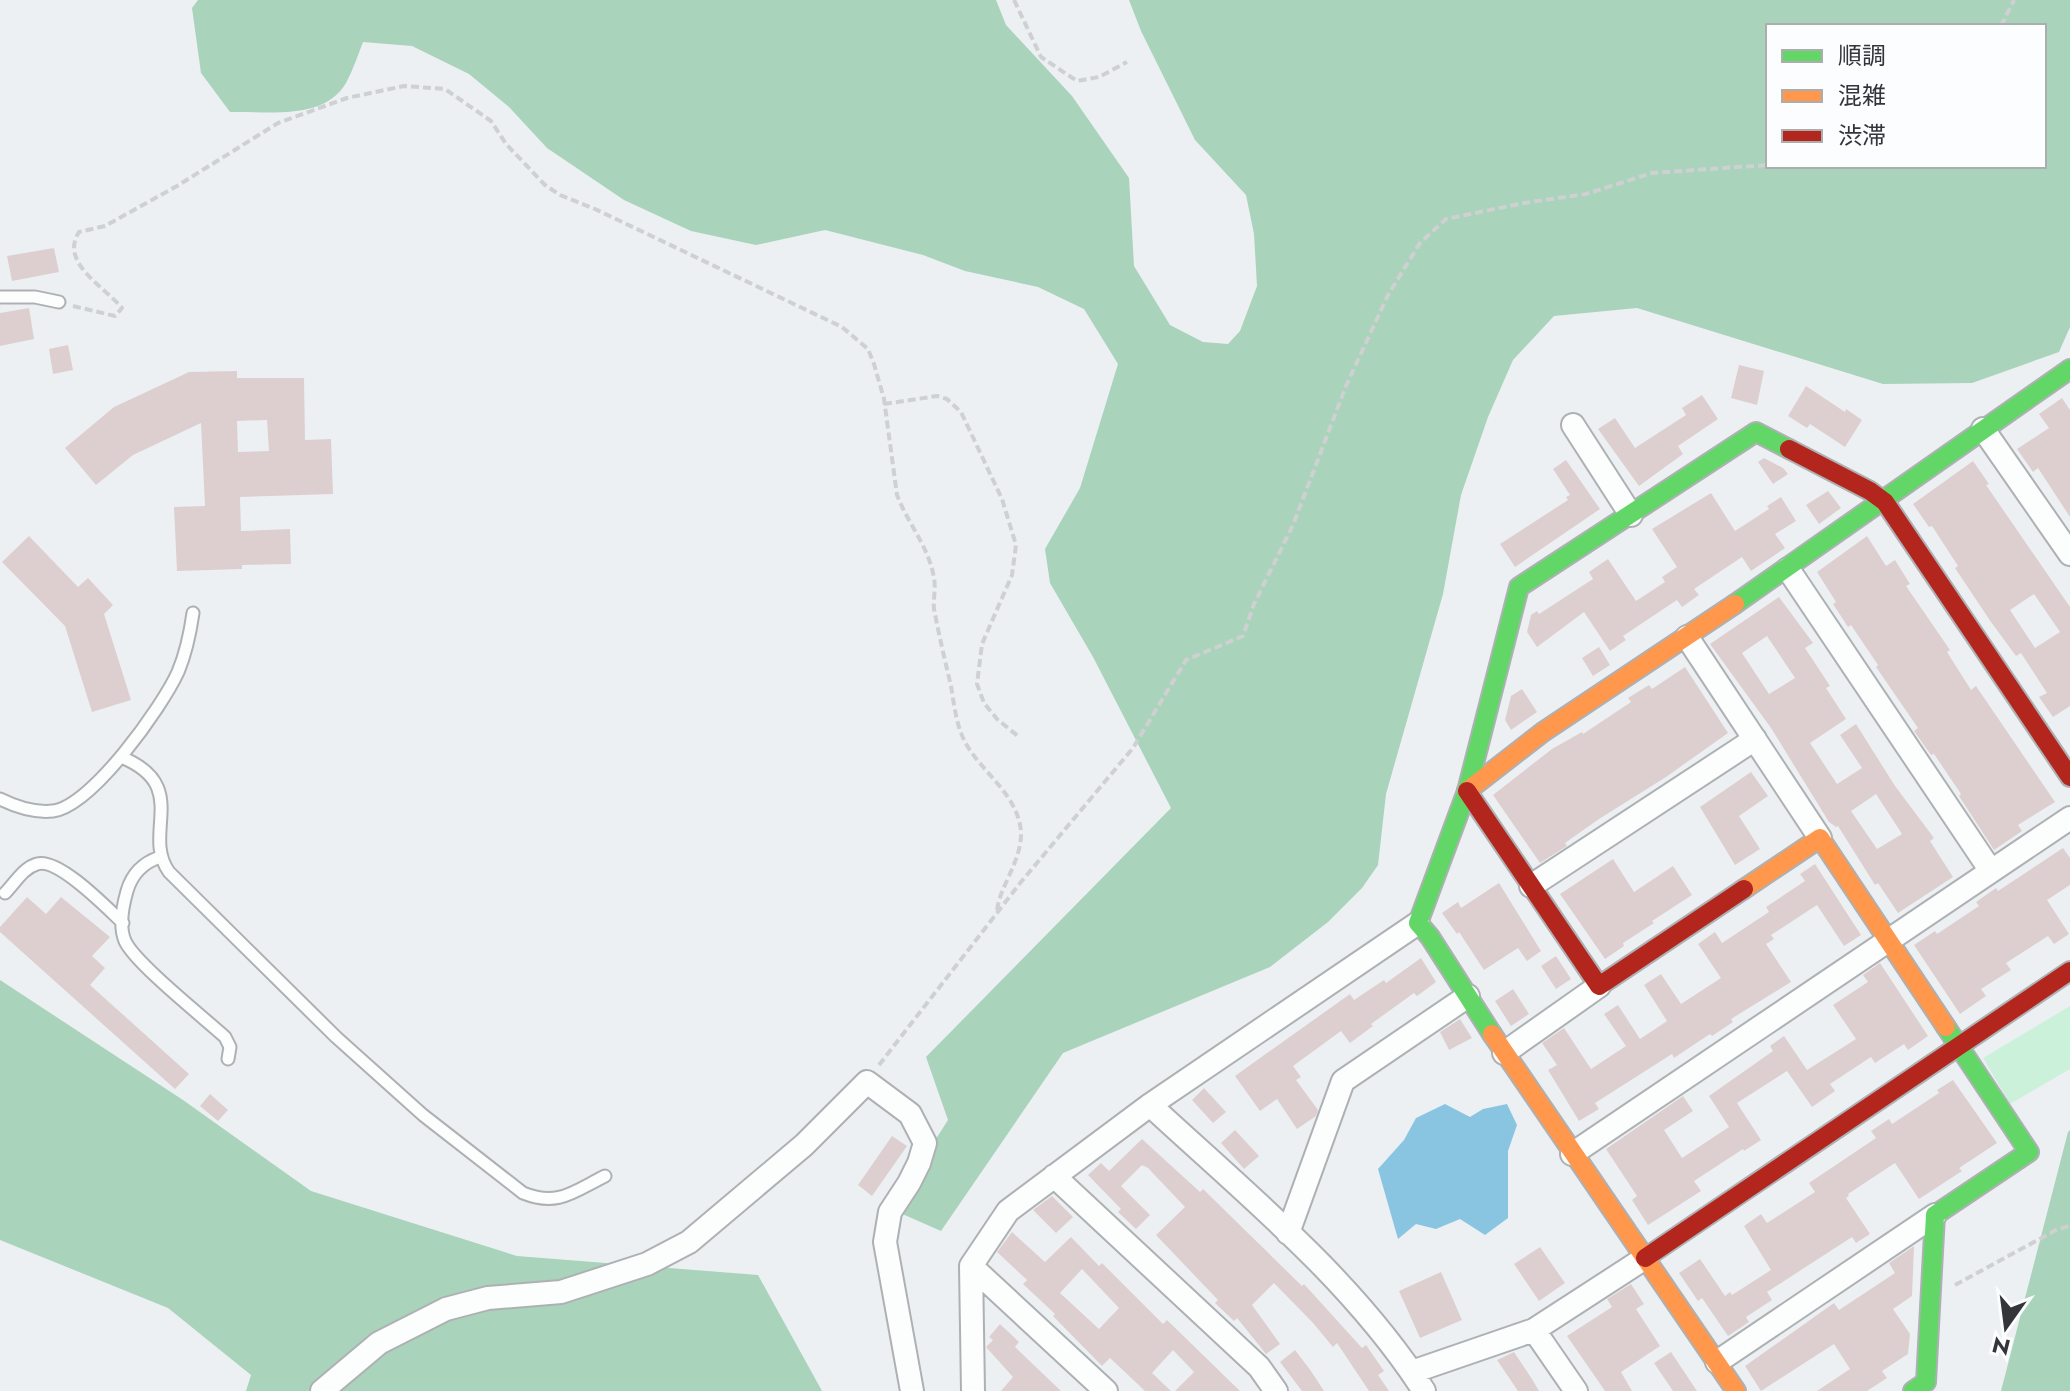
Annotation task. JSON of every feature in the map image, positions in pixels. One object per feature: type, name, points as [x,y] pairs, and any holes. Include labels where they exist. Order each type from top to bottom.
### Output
[{"type":"street","points":[[1467,791],[1543,732],[1788,569],[2070,369]]},
{"type":"street","points":[[1573,425],[1631,515]]},
{"type":"street","points":[[1983,429],[2063,530],[2070,554]]},
{"type":"street","points":[[973,1391],[971,1266],[1008,1211],[1150,1105],[1418,923],[1467,791],[1519,587],[1756,432],[1870,491],[1885,502],[2070,777]]},
{"type":"street","points":[[1788,569],[1991,871]]},
{"type":"street","points":[[1687,637],[2029,1152],[1717,1362]]},
{"type":"street","points":[[1531,886],[1755,739]]},
{"type":"street","points":[[1467,791],[1599,986]]},
{"type":"street","points":[[1572,1154],[2070,818]]},
{"type":"street","points":[[1504,1053],[1820,838]]},
{"type":"street","points":[[1418,923],[1572,1154],[1736,1391]]},
{"type":"street","points":[[1150,1105],[1288,1233],[1373,1319],[1418,1382],[1534,1330],[2070,971]]},
{"type":"street","points":[[1288,1233],[1343,1081],[1468,996]]},
{"type":"street","points":[[322,1391],[379,1343],[446,1309],[488,1298],[561,1292],[647,1264],[689,1242],[804,1145],[867,1082],[910,1114],[925,1143],[919,1163],[890,1212],[885,1242],[912,1391]]},
{"type":"street","points":[[1054,1176],[1259,1367],[1276,1391]]},
{"type":"street","points":[[1913,1391],[1926,1382],[1935,1215]]},
{"type":"street","points":[[971,1266],[1106,1391]]},
{"type":"street","points":[[1534,1330],[1576,1391]]},
{"type":"lane","points":[[0,297],[35,297],[59,302]]},
{"type":"lane","points":[[0,799],[33,810],[56,811],[82,798],[149,722],[187,650],[193,613]]},
{"type":"lane","points":[[121,757],[146,770],[156,785],[163,811],[158,851],[169,872],[336,1037],[423,1115],[523,1193],[539,1199],[553,1201],[605,1176]]},
{"type":"lane","points":[[160,857],[141,867],[131,878],[124,900],[125,940],[140,960],[225,1037],[230,1047],[228,1059]]},
{"type":"lane","points":[[5,893],[24,870],[42,863],[54,866],[123,923]]},
{"type":"path","points":[[1014,0],[1041,57],[1077,81],[1099,77],[1127,62]]},
{"type":"path","points":[[2002,24],[2014,0]]},
{"type":"path","points":[[59,302],[115,316],[122,308],[77,262],[73,240],[79,232],[105,226],[177,186],[278,123],[347,98],[404,86],[427,86],[445,89],[491,121],[506,144],[545,185],[560,195],[842,327],[868,349],[880,380],[897,495],[923,543],[934,581],[933,605],[958,724],[972,754],[1014,806],[1021,829],[1014,867],[997,905],[997,913]]},
{"type":"path","points":[[867,1082],[997,913],[1133,748],[1186,660],[1243,636],[1254,604],[1293,525],[1346,386],[1388,295],[1420,243],[1446,219],[1586,194],[1652,173],[1766,165]]},
{"type":"path","points":[[884,404],[937,396],[947,399],[961,412],[1002,499],[1016,545],[1012,575],[982,644],[977,684],[984,703],[997,719],[1019,737]]},
{"type":"path","points":[[1931,1298],[2058,1229],[2070,1226]]},
{"type":"green space","points":[[198,0],[996,0],[1006,25],[1072,96],[1129,178],[1134,266],[1170,325],[1203,342],[1228,344],[1240,331],[1257,286],[1254,234],[1246,195],[1195,140],[1129,0],[2070,0],[2070,327],[2059,352],[1972,383],[1883,384],[1637,308],[1554,316],[1513,360],[1488,417],[1461,495],[1443,594],[1386,794],[1378,865],[1362,888],[1328,922],[1270,967],[1063,1053],[941,1231],[891,1209],[948,1120],[926,1057],[1171,808],[1093,657],[1050,583],[1045,549],[1080,488],[1118,364],[1084,309],[1038,287],[965,271],[923,255],[825,230],[756,245],[691,231],[624,200],[547,148],[509,107],[469,74],[412,46],[363,42],[346,83],[336,95],[309,109],[294,111],[230,112],[201,73],[192,8]]},
{"type":"green space","points":[[0,980],[183,1100],[311,1191],[517,1256],[758,1275],[822,1391],[246,1391],[251,1375],[168,1308],[0,1240]]},
{"type":"green space","points":[[2070,1006],[2070,1069],[2010,1104],[1983,1058]]},
{"type":"green space","points":[[2070,1130],[2070,1391],[2001,1391],[2068,1132]]},
{"type":"water","points":[[1445,1104],[1470,1117],[1483,1109],[1507,1104],[1517,1125],[1508,1151],[1508,1218],[1485,1235],[1460,1219],[1436,1229],[1416,1224],[1398,1239],[1378,1169],[1404,1140],[1416,1118]]},
{"type":"building","points":[[54,248],[59,272],[12,281],[7,256]]},
{"type":"building","points":[[29,308],[34,339],[0,346],[0,313]]},
{"type":"building","points":[[68,345],[73,370],[53,374],[49,349]]},
{"type":"building","points":[[1739,365],[1764,371],[1757,405],[1731,398]]},
{"type":"building","points":[[237,371],[237,378],[304,378],[305,440],[331,439],[333,494],[240,497],[241,531],[290,529],[291,564],[177,571],[174,507],[205,506],[201,423],[133,455],[96,485],[65,448],[114,407],[189,372]],"holes":[[[267,420],[269,451],[238,452],[237,421]]]},
{"type":"building","points":[[1806,386],[1862,420],[1845,447],[1810,424],[1807,428],[1788,416]]},
{"type":"building","points":[[1702,395],[1718,419],[1678,446],[1683,454],[1639,486],[1598,429],[1615,418],[1635,448],[1686,415],[1682,408]]},
{"type":"building","points":[[2062,398],[2070,410],[2070,517],[2038,468],[2033,472],[2017,449],[2049,428],[2039,414]]},
{"type":"building","points":[[1764,458],[1788,474],[1773,484],[1758,462]]},
{"type":"building","points":[[1566,460],[1600,509],[1515,567],[1500,544],[1568,500],[1566,497],[1570,495],[1553,469]]},
{"type":"building","points":[[1973,461],[1989,484],[1986,485],[2070,607],[2070,706],[2053,717],[2039,697],[2047,693],[2021,653],[2016,656],[1991,622],[1932,526],[1929,527],[1913,504]],"holes":[[[2034,594],[2060,632],[2035,648],[2010,610]]]},
{"type":"building","points":[[1828,491],[1841,508],[1819,524],[1806,505]]},
{"type":"building","points":[[1711,493],[1735,531],[1769,509],[1767,506],[1781,497],[1796,521],[1775,534],[1785,548],[1751,571],[1742,557],[1694,589],[1699,595],[1682,607],[1677,600],[1623,636],[1626,640],[1610,651],[1584,612],[1537,647],[1527,632],[1531,615],[1537,611],[1539,614],[1593,579],[1589,572],[1608,559],[1636,601],[1665,582],[1662,577],[1677,567],[1652,529]]},
{"type":"building","points":[[29,536],[78,587],[88,578],[113,605],[104,614],[131,700],[92,712],[65,626],[2,562]]},
{"type":"building","points":[[1867,536],[1886,566],[1895,560],[1910,584],[1906,586],[1950,650],[1947,652],[1971,690],[1976,686],[2055,802],[2018,825],[2022,831],[1994,850],[1959,796],[1961,794],[1914,731],[1918,728],[1876,667],[1878,665],[1833,604],[1836,602],[1817,572]]},
{"type":"building","points":[[1779,597],[1813,643],[1805,648],[1830,686],[1826,688],[1846,719],[1810,743],[1837,784],[1862,768],[1840,735],[1856,724],[1895,786],[1934,838],[1930,841],[1953,877],[1898,913],[1878,883],[1875,885],[1838,826],[1829,822],[1771,728],[1710,644]],"holes":[[[1767,636],[1795,678],[1769,694],[1742,653]],[[1876,794],[1902,834],[1877,849],[1851,811]]]},
{"type":"building","points":[[1599,647],[1610,665],[1593,676],[1582,658]]},
{"type":"building","points":[[1685,667],[1728,733],[1599,819],[1565,843],[1567,846],[1540,863],[1493,795],[1552,749],[1583,734],[1631,702],[1628,698],[1649,685],[1652,689]]},
{"type":"building","points":[[1522,689],[1537,712],[1511,730],[1505,720],[1511,696]]},
{"type":"building","points":[[1751,772],[1768,796],[1739,816],[1760,849],[1735,865],[1700,807]]},
{"type":"building","points":[[2063,848],[2070,858],[2070,885],[2047,900],[2069,934],[2054,944],[2048,936],[2006,963],[2011,970],[1981,989],[1986,996],[1960,1014],[1914,945],[1935,931],[1937,934],[1979,906],[1976,902],[1996,888],[1998,891]]},
{"type":"building","points":[[1613,859],[1634,892],[1673,866],[1692,895],[1652,921],[1654,923],[1605,959],[1560,894]]},
{"type":"building","points":[[1815,864],[1861,935],[1844,946],[1817,905],[1771,935],[1774,939],[1766,944],[1791,982],[1731,1019],[1733,1022],[1712,1036],[1710,1034],[1674,1058],[1672,1054],[1595,1103],[1599,1109],[1579,1121],[1548,1070],[1557,1065],[1542,1043],[1564,1028],[1591,1069],[1626,1046],[1604,1014],[1618,1005],[1640,1039],[1667,1021],[1644,985],[1661,974],[1681,1004],[1721,978],[1698,944],[1715,932],[1722,943],[1769,912],[1766,907],[1805,881],[1800,874]]},
{"type":"building","points":[[1499,883],[1541,951],[1527,961],[1518,948],[1484,970],[1459,932],[1457,934],[1442,913],[1458,902],[1461,908]]},
{"type":"building","points":[[27,897],[46,914],[61,897],[110,937],[92,956],[105,968],[90,985],[189,1074],[175,1089],[0,932],[0,927]]},
{"type":"building","points":[[1556,956],[1571,979],[1556,989],[1541,966]]},
{"type":"building","points":[[1421,958],[1436,982],[1417,996],[1414,993],[1350,1043],[1341,1031],[1293,1066],[1301,1077],[1296,1080],[1318,1110],[1316,1116],[1297,1129],[1277,1099],[1260,1111],[1235,1076],[1350,994],[1354,1000],[1384,980],[1386,983]]},
{"type":"building","points":[[1880,963],[1928,1036],[1908,1050],[1904,1044],[1875,1063],[1871,1057],[1830,1084],[1835,1091],[1812,1107],[1787,1071],[1737,1103],[1761,1140],[1694,1181],[1701,1191],[1648,1225],[1632,1200],[1637,1196],[1606,1149],[1683,1096],[1693,1111],[1664,1130],[1682,1158],[1729,1127],[1709,1096],[1773,1051],[1770,1046],[1784,1036],[1807,1070],[1856,1039],[1833,1005],[1868,982],[1863,975]]},
{"type":"building","points":[[1513,989],[1529,1014],[1511,1026],[1495,1001]]},
{"type":"building","points":[[1460,1019],[1472,1038],[1449,1050],[1440,1032]]},
{"type":"building","points":[[1953,1080],[1997,1143],[1919,1199],[1895,1163],[1848,1194],[1846,1198],[1870,1234],[1856,1243],[1852,1237],[1767,1292],[1772,1300],[1746,1317],[1749,1322],[1728,1336],[1702,1298],[1698,1301],[1679,1273],[1700,1259],[1725,1296],[1730,1292],[1732,1295],[1771,1270],[1744,1226],[1761,1214],[1767,1223],[1815,1192],[1809,1183],[1876,1138],[1871,1131],[1889,1119],[1892,1124]]},
{"type":"building","points":[[1204,1088],[1226,1112],[1213,1123],[1192,1100]]},
{"type":"building","points":[[210,1094],[228,1110],[218,1121],[200,1106]]},
{"type":"building","points":[[1235,1130],[1259,1156],[1244,1169],[1221,1143]]},
{"type":"building","points":[[892,1136],[907,1146],[872,1196],[858,1185]]},
{"type":"building","points":[[1142,1139],[1200,1192],[1203,1189],[1302,1286],[1304,1284],[1362,1348],[1366,1345],[1384,1371],[1378,1375],[1389,1391],[1369,1391],[1337,1343],[1333,1347],[1274,1283],[1252,1305],[1280,1344],[1266,1354],[1237,1318],[1234,1321],[1215,1303],[1218,1300],[1156,1235],[1185,1207],[1148,1168],[1142,1165],[1121,1186],[1150,1215],[1136,1229],[1118,1212],[1121,1209],[1088,1175],[1101,1163],[1109,1171]]},
{"type":"building","points":[[1052,1196],[1073,1217],[1056,1233],[1033,1210]]},
{"type":"building","points":[[1012,1232],[1045,1262],[1071,1237],[1099,1266],[1102,1263],[1163,1324],[1167,1320],[1240,1391],[1175,1391],[1194,1372],[1173,1350],[1152,1373],[1171,1391],[1145,1391],[1110,1358],[1102,1366],[1023,1284],[1027,1280],[997,1252]],"holes":[[[1082,1269],[1119,1308],[1099,1329],[1060,1293]]]},
{"type":"building","points":[[1914,1246],[1912,1296],[1893,1309],[1910,1334],[1908,1354],[1882,1371],[1887,1378],[1867,1391],[1817,1391],[1850,1369],[1834,1344],[1761,1391],[1745,1366],[1834,1303],[1839,1310],[1895,1273],[1889,1263]]},
{"type":"building","points":[[1540,1247],[1565,1283],[1539,1301],[1514,1264]]},
{"type":"building","points":[[1441,1272],[1462,1320],[1420,1338],[1399,1291]]},
{"type":"building","points":[[1631,1284],[1644,1304],[1636,1309],[1660,1346],[1621,1372],[1632,1391],[1605,1391],[1567,1336],[1612,1307],[1607,1299]]},
{"type":"building","points":[[1000,1324],[1019,1342],[1015,1347],[1061,1391],[1001,1391],[1013,1377],[986,1347],[993,1340],[989,1337]]},
{"type":"building","points":[[1295,1350],[1324,1391],[1302,1391],[1280,1362]]},
{"type":"building","points":[[1514,1352],[1539,1391],[1518,1391],[1497,1360]]},
{"type":"building","points":[[1671,1352],[1697,1391],[1673,1391],[1654,1363]]},
{"type":"traffic: fast","points":[[1735,604],[2070,369]]},
{"type":"traffic: fast","points":[[1492,1034],[1418,923],[1467,791],[1519,587],[1756,432],[1789,449]]},
{"type":"traffic: fast","points":[[1913,1391],[1926,1382],[1935,1215],[2029,1152],[1946,1027]]},
{"type":"traffic: slow","points":[[1467,791],[1543,732],[1735,604]]},
{"type":"traffic: slow","points":[[1744,889],[1820,838],[1946,1027]]},
{"type":"traffic: slow","points":[[1492,1034],[1736,1391]]},
{"type":"traffic: jam","points":[[1789,449],[1885,502],[2070,777]]},
{"type":"traffic: jam","points":[[1467,791],[1599,986],[1744,889]]},
{"type":"traffic: jam","points":[[1645,1258],[2070,971]]}]
